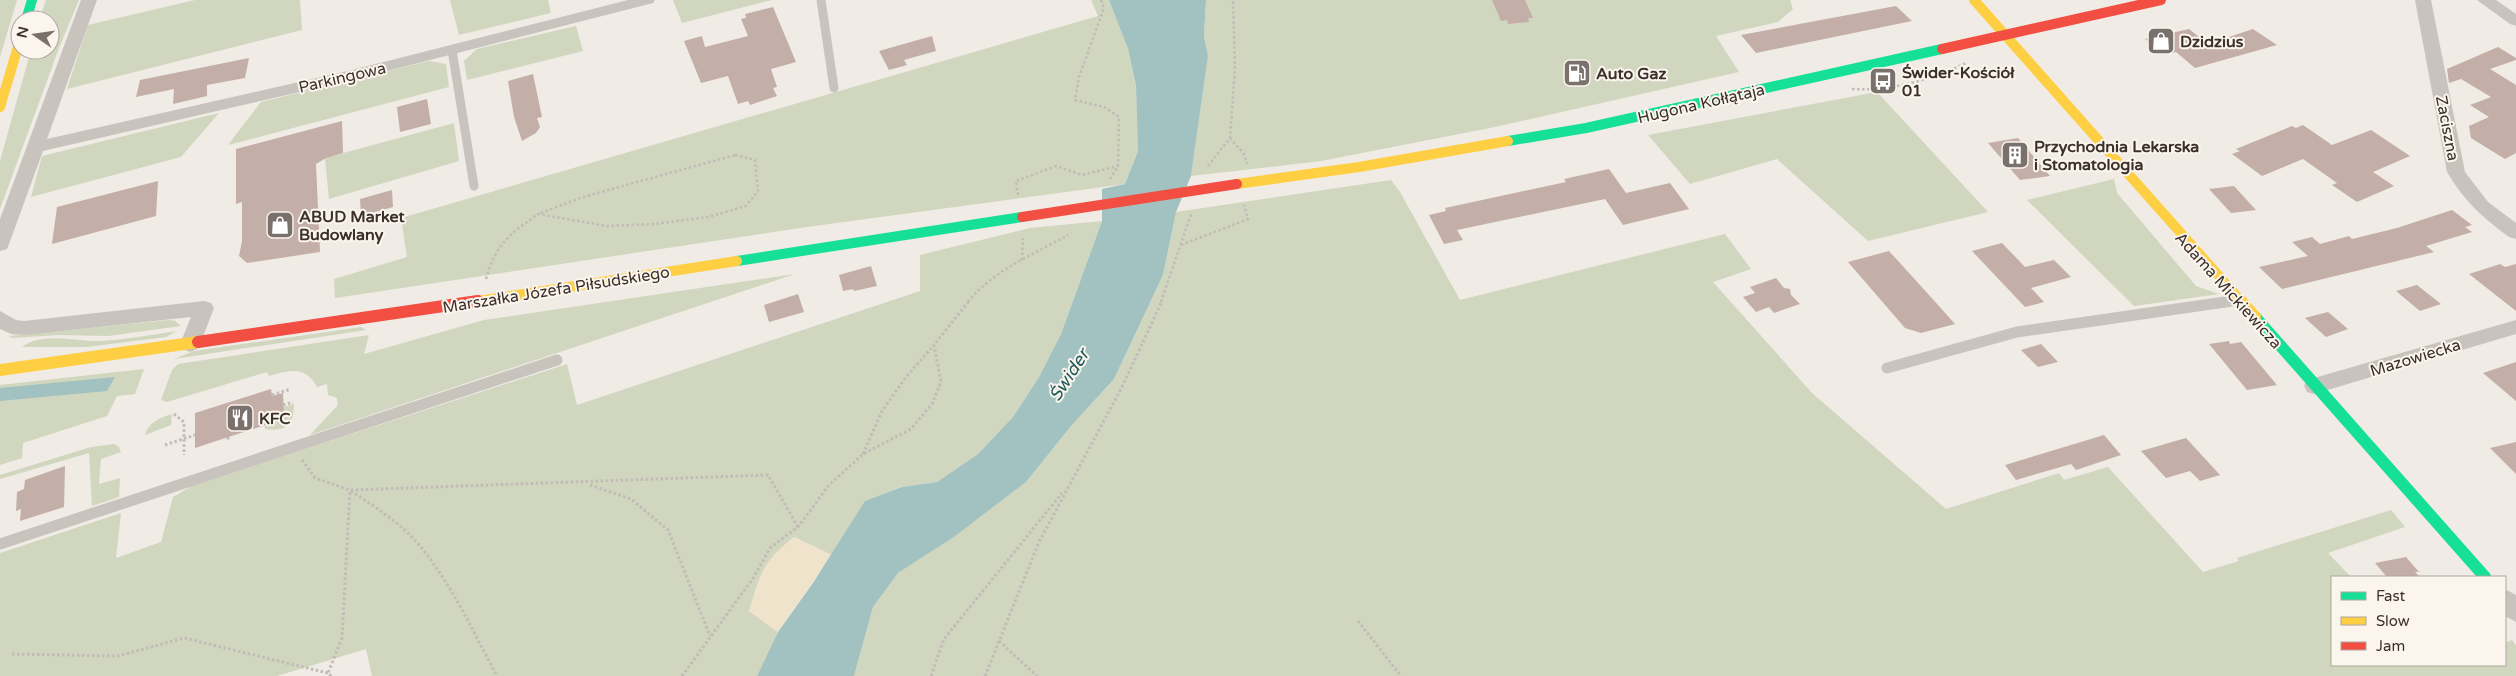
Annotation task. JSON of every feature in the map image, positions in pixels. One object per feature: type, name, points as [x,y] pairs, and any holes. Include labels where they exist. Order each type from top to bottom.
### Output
[{"type":"main road","name":"Adama Mickiewicza","points":[[1974,0],[2484,576]]},
{"type":"main road","name":"Hugona Kołłątaja","points":[[1022,217],[1359,167],[1586,128],[2161,0]]},
{"type":"main road","points":[[0,107],[14,60]]},
{"type":"main road","name":"Marszałka Józefa Piłsudskiego","points":[[0,370],[479,301],[1022,217]]},
{"type":"main road","name":"Marszałka Józefa Piłsudskiego","points":[[37,353],[90,356]]},
{"type":"street","points":[[0,244],[89,0]]},
{"type":"street","name":"Parkingowa","points":[[36,147],[352,75],[647,0]]},
{"type":"street","name":"Zaciszna","points":[[2423,0],[2456,172],[2468,194],[2492,216],[2516,232]]},
{"type":"street","points":[[2485,0],[2516,20]]},
{"type":"street","points":[[0,318],[11,327],[24,328],[204,308],[190,344]]},
{"type":"street","name":"Mazowiecka","points":[[2314,386],[2516,327]]},
{"type":"street","points":[[2506,600],[2516,612]]},
{"type":"lane","points":[[821,0],[834,88]]},
{"type":"lane","points":[[452,50],[474,186]]},
{"type":"lane","points":[[1887,368],[2017,332],[2238,300]]},
{"type":"lane","points":[[0,544],[557,360]]},
{"type":"path","points":[[1101,0],[1104,8],[1079,77],[1075,100],[1104,107],[1119,117],[1118,166],[1105,189]]},
{"type":"path","points":[[1206,169],[1230,138],[1235,68],[1233,0]]},
{"type":"path","points":[[1850,89],[1868,91],[1944,74],[1967,63]]},
{"type":"path","points":[[1230,138],[1244,154],[1248,166]]},
{"type":"path","points":[[479,301],[492,257],[512,233],[538,214],[582,197],[735,154],[755,160],[758,191],[746,206],[708,217],[655,224],[607,226],[538,214]]},
{"type":"path","points":[[1016,181],[1056,166],[1082,175],[1118,166]]},
{"type":"path","points":[[986,676],[1039,542],[1122,387],[1168,287],[1193,207]]},
{"type":"path","points":[[1181,244],[1248,219]]},
{"type":"path","points":[[863,454],[882,411],[906,377],[978,289],[1022,260],[1073,232]]},
{"type":"path","points":[[1022,260],[1023,236]]},
{"type":"path","points":[[682,676],[754,577],[770,548],[798,527],[829,485],[863,454],[911,429],[932,404],[941,382],[934,345]]},
{"type":"path","points":[[272,395],[291,389]]},
{"type":"path","points":[[283,405],[294,402]]},
{"type":"path","points":[[174,414],[184,422],[184,456]]},
{"type":"path","points":[[164,445],[195,435]]},
{"type":"path","points":[[279,452],[301,457],[306,472],[324,482],[350,490],[386,514],[420,546],[456,600],[497,676]]},
{"type":"path","points":[[350,490],[587,484],[768,475],[798,527]]},
{"type":"path","points":[[587,484],[631,499],[668,530],[710,636]]},
{"type":"path","points":[[931,676],[944,639],[1067,487]]},
{"type":"path","points":[[12,654],[118,656],[184,638],[329,674],[342,638],[350,490]]},
{"type":"path","points":[[1358,621],[1401,676]]},
{"type":"path","points":[[999,640],[1037,676]]},
{"type":"green space","points":[[0,0],[17,0],[14,10],[10,10],[10,23],[0,57]]},
{"type":"green space","points":[[46,0],[79,0],[60,46],[60,10],[42,10]]},
{"type":"green space","points":[[195,0],[300,0],[302,30],[67,89],[88,25]]},
{"type":"green space","points":[[450,0],[548,0],[551,13],[459,35]]},
{"type":"green space","points":[[673,0],[772,0],[682,23]]},
{"type":"green space","points":[[1091,0],[1109,0],[1128,49],[1136,87],[1138,151],[1125,184],[807,227],[335,298],[334,279],[407,257],[401,218],[1098,16]]},
{"type":"green space","points":[[1206,0],[1790,0],[1793,9],[1778,22],[1716,36],[1739,72],[1495,127],[1321,161],[1191,176],[1208,56],[1204,36]]},
{"type":"green space","points":[[576,26],[583,51],[467,80],[464,61],[477,49]]},
{"type":"green space","points":[[28,60],[55,60],[0,209],[0,161]]},
{"type":"green space","points":[[429,61],[446,64],[449,87],[228,145],[261,102]]},
{"type":"green space","points":[[1877,92],[1988,212],[1868,241],[1777,159],[1690,184],[1648,135]]},
{"type":"green space","points":[[219,113],[181,157],[31,197],[42,156]]},
{"type":"green space","points":[[454,123],[459,161],[329,199],[325,158]]},
{"type":"green space","points":[[2114,179],[2117,193],[2196,286],[2219,294],[2134,306],[2027,200]]},
{"type":"green space","points":[[1391,180],[1400,192],[1460,300],[1725,234],[1751,269],[1713,282],[1812,393],[1946,509],[2059,473],[2064,480],[2108,467],[2203,572],[2239,561],[2237,558],[2391,510],[2405,527],[2328,553],[2350,576],[2331,576],[2331,666],[2506,666],[2506,643],[2512,640],[2516,645],[2516,676],[854,676],[873,607],[898,573],[954,537],[1026,482],[1071,426],[1114,379],[1163,275],[1176,212]]},
{"type":"green space","points":[[1102,221],[1061,334],[1039,377],[1013,417],[978,454],[937,482],[902,487],[866,501],[832,555],[794,537],[749,611],[778,632],[757,676],[372,676],[366,649],[277,676],[0,676],[0,553],[121,513],[116,558],[161,542],[173,497],[192,486],[567,364],[577,405],[920,291],[920,255],[1030,228]]},
{"type":"green space","points":[[795,274],[310,435],[338,405],[337,398],[328,395],[327,384],[317,387],[308,375],[302,372],[290,371],[269,376],[267,372],[167,402],[161,400],[172,370],[178,364],[369,335],[364,354],[484,320]]},
{"type":"green space","points":[[169,320],[175,321],[181,326],[108,336],[59,335],[12,338],[9,336]]},
{"type":"green space","points":[[361,327],[366,330],[174,359],[194,351]]},
{"type":"green space","points":[[176,331],[166,337],[87,347],[22,347],[40,339],[61,338],[102,341]]},
{"type":"green space","points":[[144,369],[135,394],[117,396],[107,416],[23,443],[22,458],[0,465],[0,385]]},
{"type":"green space","points":[[294,404],[294,411],[287,426],[272,430],[265,429],[265,425],[283,407]]},
{"type":"green space","points":[[172,414],[171,425],[145,435],[155,421]]},
{"type":"green space","points":[[114,444],[119,447],[121,452],[101,459],[99,484],[120,478],[119,497],[92,506],[89,453],[0,479],[0,475],[91,447]]},
{"type":"sand","points":[[794,537],[832,555],[778,632],[749,611],[764,569],[775,553]]},
{"type":"water","name":"Świder","points":[[1109,0],[1206,0],[1204,36],[1208,56],[1191,176],[1176,212],[1163,275],[1114,379],[1071,426],[1026,482],[954,537],[898,573],[873,607],[854,676],[757,676],[778,632],[813,583],[865,501],[902,487],[937,482],[978,454],[1013,417],[1039,377],[1061,334],[1102,221],[1102,189],[1125,184],[1138,151],[1136,86],[1128,49]]},
{"type":"water","points":[[115,377],[107,391],[0,401],[0,388]]},
{"type":"building","points":[[1492,0],[1525,0],[1533,18],[1528,18],[1529,22],[1508,24],[1507,20],[1501,21]]},
{"type":"building","points":[[1896,6],[1912,21],[1756,53],[1741,35]]},
{"type":"building","points":[[773,7],[796,62],[771,69],[777,87],[773,88],[777,96],[750,105],[748,101],[738,104],[728,76],[701,83],[684,41],[702,36],[705,47],[748,36],[741,19],[746,18],[745,14]]},
{"type":"building","points":[[2189,29],[2208,44],[2253,29],[2277,45],[2195,68],[2176,52],[2164,55],[2145,39]]},
{"type":"building","points":[[932,36],[936,51],[904,60],[907,65],[889,70],[879,51]]},
{"type":"building","points":[[2498,47],[2516,58],[2516,60],[2490,69],[2516,85],[2516,153],[2505,159],[2471,138],[2469,126],[2489,117],[2470,105],[2491,97],[2461,79],[2449,83],[2447,69]]},
{"type":"building","points":[[249,58],[245,78],[207,85],[207,96],[173,104],[174,89],[136,97],[140,80]]},
{"type":"building","points":[[533,74],[542,117],[537,118],[540,127],[536,133],[522,141],[514,117],[508,81]]},
{"type":"building","points":[[427,99],[431,124],[400,132],[397,107]]},
{"type":"building","name":"ABUD Market Budowlany","points":[[342,121],[343,153],[326,158],[316,164],[320,252],[247,263],[239,256],[242,241],[242,202],[236,204],[236,149]]},
{"type":"building","points":[[2303,125],[2332,145],[2371,130],[2410,156],[2373,172],[2394,186],[2357,202],[2332,185],[2337,183],[2303,159],[2262,176],[2232,154],[2240,151],[2236,149],[2292,126],[2296,128]]},
{"type":"building","name":"Przychodnia Lekarska i Stomatologia","points":[[2018,138],[2050,176],[2020,180],[1988,143]]},
{"type":"building","points":[[1609,169],[1626,193],[1670,183],[1689,209],[1623,225],[1605,199],[1457,230],[1463,240],[1444,244],[1429,215],[1446,211],[1445,208],[1566,182],[1564,179]]},
{"type":"building","points":[[158,181],[156,216],[52,244],[57,207]]},
{"type":"building","points":[[2234,186],[2256,210],[2231,213],[2209,189]]},
{"type":"building","points":[[392,190],[393,207],[361,216],[360,199]]},
{"type":"building","points":[[2452,210],[2472,225],[2465,227],[2472,232],[2426,246],[2434,252],[2282,289],[2259,267],[2308,256],[2292,242],[2312,237],[2320,244],[2349,236],[2352,239],[2397,228]]},
{"type":"building","points":[[2002,243],[2025,267],[2054,260],[2071,277],[2031,288],[2044,302],[2025,307],[1972,251]]},
{"type":"building","points":[[1889,251],[1955,324],[1921,333],[1905,328],[1848,262]]},
{"type":"building","points":[[2500,264],[2505,267],[2516,264],[2516,311],[2469,274]]},
{"type":"building","points":[[871,266],[877,286],[854,291],[853,289],[843,291],[839,275]]},
{"type":"building","points":[[1776,278],[1784,288],[1790,289],[1791,295],[1800,304],[1774,313],[1769,307],[1756,312],[1743,297],[1755,293],[1750,287]]},
{"type":"building","points":[[2417,285],[2441,304],[2420,311],[2396,291]]},
{"type":"building","points":[[798,294],[804,312],[769,322],[764,305]]},
{"type":"building","points":[[2328,312],[2348,329],[2326,337],[2305,318]]},
{"type":"building","points":[[2229,341],[2230,344],[2241,342],[2277,385],[2247,390],[2209,344]]},
{"type":"building","points":[[2041,344],[2058,362],[2038,367],[2021,350]]},
{"type":"building","points":[[2516,362],[2516,401],[2483,373]]},
{"type":"building","name":"KFC","points":[[271,389],[272,396],[283,393],[284,419],[195,448],[195,413]]},
{"type":"building","points":[[2104,435],[2121,455],[2076,470],[2071,464],[2016,480],[2005,465]]},
{"type":"building","points":[[2186,438],[2220,475],[2200,481],[2190,471],[2166,478],[2141,451]]},
{"type":"building","points":[[2516,442],[2516,474],[2490,448]]},
{"type":"building","points":[[65,466],[64,507],[20,521],[21,509],[16,511],[17,492],[24,489],[25,480]]},
{"type":"building","points":[[2406,557],[2419,572],[2415,572],[2419,576],[2386,576],[2375,563]]},
{"type":"traffic: fast","points":[[29,10],[32,0]]},
{"type":"traffic: fast","points":[[1508,141],[1586,128],[1942,49]]},
{"type":"traffic: fast","points":[[737,261],[1022,217]]},
{"type":"traffic: fast","points":[[2255,317],[2484,576]]},
{"type":"traffic: slow","points":[[1974,0],[2255,317]]},
{"type":"traffic: slow","points":[[0,107],[14,60]]},
{"type":"traffic: slow","points":[[1237,184],[1359,167],[1508,141]]},
{"type":"traffic: slow","points":[[478,301],[737,261]]},
{"type":"traffic: slow","points":[[0,370],[198,342]]},
{"type":"traffic: jam","points":[[1942,49],[2161,0]]},
{"type":"traffic: jam","points":[[1022,217],[1237,184]]},
{"type":"traffic: jam","points":[[198,342],[478,301]]},
{"type":"place","name":"Dzidzius","points":[[2161,41]]},
{"type":"place","name":"Auto Gaz","points":[[1577,73]]},
{"type":"place","name":"Świder-Kościół 01","points":[[1883,81]]},
{"type":"place","name":"Przychodnia Lekarska i Stomatologia","points":[[2015,155]]},
{"type":"place","name":"ABUD Market Budowlany","points":[[280,225]]},
{"type":"place","name":"KFC","points":[[240,418]]}]
